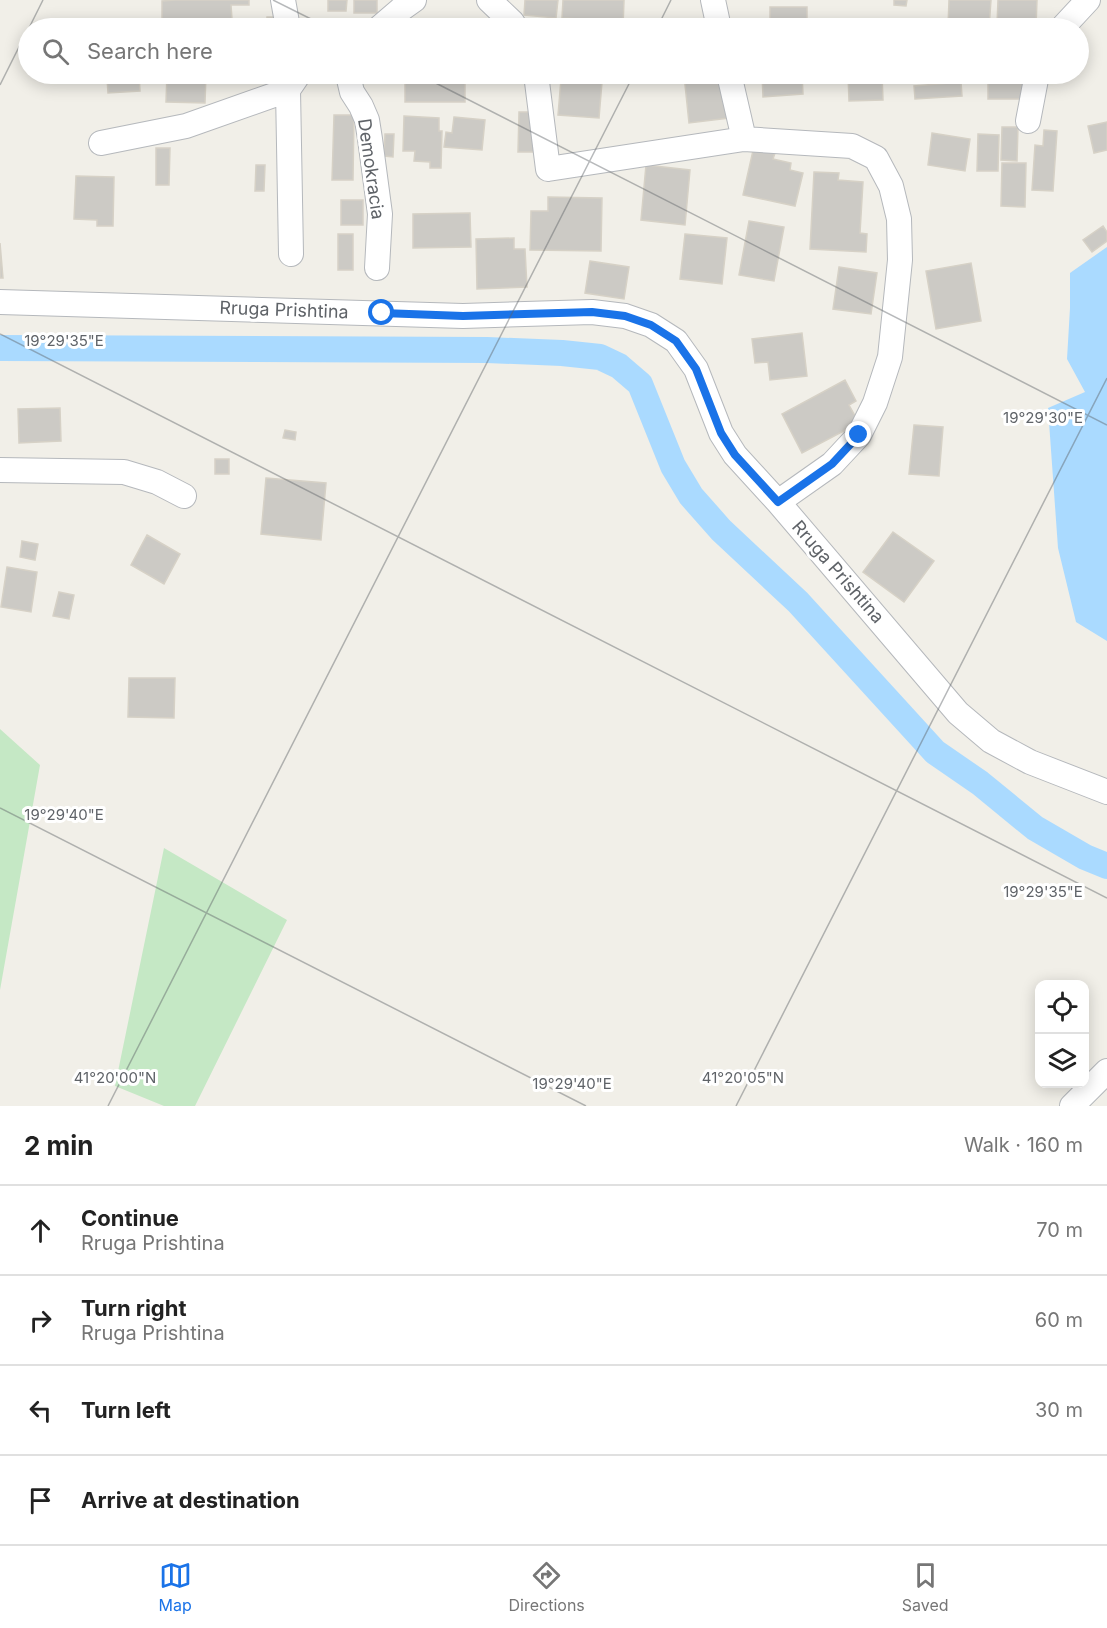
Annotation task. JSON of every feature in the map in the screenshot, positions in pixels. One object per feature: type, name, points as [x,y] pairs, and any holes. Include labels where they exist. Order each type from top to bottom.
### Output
[{"type":"street","points":[[283,0],[286,18]]},
{"type":"street","points":[[391,18],[414,0]]},
{"type":"street","points":[[489,0],[508,18]]},
{"type":"street","points":[[713,0],[717,18]]},
{"type":"street","points":[[1071,18],[1088,0]]},
{"type":"street","points":[[101,143],[186,126],[289,84]]},
{"type":"street","points":[[291,254],[294,84]]},
{"type":"street","name":"Demokracia","points":[[347,84],[367,120],[380,214],[377,268]]},
{"type":"street","points":[[537,84],[548,169],[744,138],[852,146],[876,158],[891,186],[899,219],[900,260],[890,357],[875,403],[859,435],[832,464],[778,502]]},
{"type":"street","points":[[731,84],[744,138]]},
{"type":"street","points":[[1028,121],[1035,84]]},
{"type":"street","name":"Rruga Prishtina","points":[[0,302],[463,316],[592,312],[625,316],[651,325],[676,341],[696,369],[721,433],[735,455],[958,713],[991,741],[1030,762],[1107,792]]},
{"type":"street","points":[[0,470],[124,472],[157,482],[184,496]]},
{"type":"street","points":[[1072,1106],[1107,1071]]},
{"type":"green space","points":[[0,729],[40,765],[0,990]]},
{"type":"green space","points":[[164,848],[287,920],[195,1106],[164,1106],[115,1086]]},
{"type":"water","points":[[1107,247],[1107,641],[1076,622],[1058,548],[1048,408],[1085,392],[1067,359],[1070,273]]},
{"type":"building","points":[[249,0],[249,5],[231,5],[232,18],[162,18],[162,1]]},
{"type":"building","points":[[328,0],[347,0],[346,11],[328,11]]},
{"type":"building","points":[[354,0],[377,0],[377,13],[354,13]]},
{"type":"building","points":[[525,0],[558,0],[556,18],[524,15]]},
{"type":"building","points":[[563,0],[624,0],[623,18],[562,18]]},
{"type":"building","points":[[894,0],[907,0],[906,6],[894,5]]},
{"type":"building","points":[[949,0],[991,0],[990,18],[948,18]]},
{"type":"building","points":[[998,0],[1037,0],[1036,18],[997,18]]},
{"type":"building","points":[[770,7],[807,7],[807,18],[770,18]]},
{"type":"building","points":[[107,84],[140,84],[140,91],[108,93]]},
{"type":"building","points":[[167,84],[206,84],[205,103],[166,102]]},
{"type":"building","points":[[405,84],[465,84],[465,102],[405,102]]},
{"type":"building","points":[[561,84],[602,84],[599,118],[558,115]]},
{"type":"building","points":[[685,84],[724,84],[729,118],[689,123]]},
{"type":"building","points":[[762,84],[802,84],[803,94],[763,97]]},
{"type":"building","points":[[848,84],[882,84],[883,100],[849,101]]},
{"type":"building","points":[[961,84],[962,96],[915,99],[914,86]]},
{"type":"building","points":[[988,84],[1026,84],[1026,99],[988,99]]},
{"type":"building","points":[[519,112],[539,112],[538,152],[518,152]]},
{"type":"building","points":[[334,115],[354,115],[353,180],[332,180]]},
{"type":"building","points":[[404,116],[439,118],[439,131],[442,131],[441,168],[430,168],[430,162],[414,161],[415,151],[403,151]]},
{"type":"building","points":[[454,117],[485,120],[482,150],[444,147],[446,132],[452,133]]},
{"type":"building","points":[[1107,122],[1107,150],[1094,153],[1088,126]]},
{"type":"building","points":[[1002,127],[1018,127],[1017,161],[1001,160]]},
{"type":"building","points":[[1044,130],[1057,131],[1053,191],[1032,190],[1035,145],[1043,146]]},
{"type":"building","points":[[932,133],[970,139],[965,171],[928,165]]},
{"type":"building","points":[[385,134],[394,134],[393,157],[384,156]]},
{"type":"building","points":[[978,134],[999,135],[998,171],[977,171]]},
{"type":"building","points":[[754,146],[776,150],[773,159],[791,163],[790,170],[803,173],[795,206],[743,195]]},
{"type":"building","points":[[156,148],[170,148],[169,185],[156,185]]},
{"type":"building","points":[[1002,163],[1026,163],[1025,207],[1001,206]]},
{"type":"building","points":[[256,165],[265,165],[264,191],[255,191]]},
{"type":"building","points":[[646,165],[690,170],[685,225],[641,220]]},
{"type":"building","points":[[814,172],[839,173],[838,180],[863,182],[860,233],[867,234],[866,252],[810,249]]},
{"type":"building","points":[[76,176],[114,177],[113,226],[97,226],[97,220],[74,219]]},
{"type":"building","points":[[548,197],[602,198],[601,251],[530,250],[531,211],[548,211]]},
{"type":"building","points":[[341,200],[363,200],[363,225],[341,225]]},
{"type":"building","points":[[470,213],[471,247],[413,248],[413,214]]},
{"type":"building","points":[[749,221],[784,227],[774,281],[739,275]]},
{"type":"building","points":[[1103,226],[1107,232],[1107,241],[1092,252],[1083,240]]},
{"type":"building","points":[[338,234],[353,234],[353,270],[338,270]]},
{"type":"building","points":[[685,234],[727,238],[722,284],[680,279]]},
{"type":"building","points":[[514,238],[514,249],[525,249],[527,287],[477,289],[476,239]]},
{"type":"building","points":[[0,243],[3,278],[0,278]]},
{"type":"building","points":[[590,261],[629,267],[624,299],[585,293]]},
{"type":"building","points":[[971,263],[981,321],[936,329],[926,271]]},
{"type":"building","points":[[839,267],[877,273],[871,314],[833,309]]},
{"type":"building","points":[[802,333],[807,376],[770,380],[768,362],[755,363],[752,339]]},
{"type":"building","points":[[845,380],[856,401],[849,405],[859,423],[802,453],[782,414]]},
{"type":"building","points":[[60,408],[61,441],[19,443],[18,409]]},
{"type":"building","points":[[914,425],[943,427],[939,476],[909,474]]},
{"type":"building","points":[[285,430],[296,432],[295,440],[283,438]]},
{"type":"building","points":[[215,459],[229,459],[229,474],[215,474]]},
{"type":"building","points":[[266,478],[326,483],[321,540],[261,534]]},
{"type":"building","points":[[893,532],[934,561],[904,602],[863,572]]},
{"type":"building","points":[[147,535],[180,554],[164,584],[131,565]]},
{"type":"building","points":[[22,541],[38,544],[35,560],[20,557]]},
{"type":"building","points":[[7,567],[37,572],[31,612],[1,607]]},
{"type":"building","points":[[59,592],[74,595],[69,619],[53,616]]},
{"type":"building","points":[[129,678],[175,678],[174,718],[128,717]]},
{"type":"waterway","points":[[0,348],[487,350],[600,357],[619,366],[640,384],[673,466],[691,496],[721,530],[798,602],[935,752],[980,783],[1035,828],[1085,857],[1107,866]]},
{"type":"route","points":[[382,313],[463,316],[592,312],[625,316],[651,325],[676,341],[696,369],[721,433],[735,455],[778,502],[832,464],[859,435]]}]
